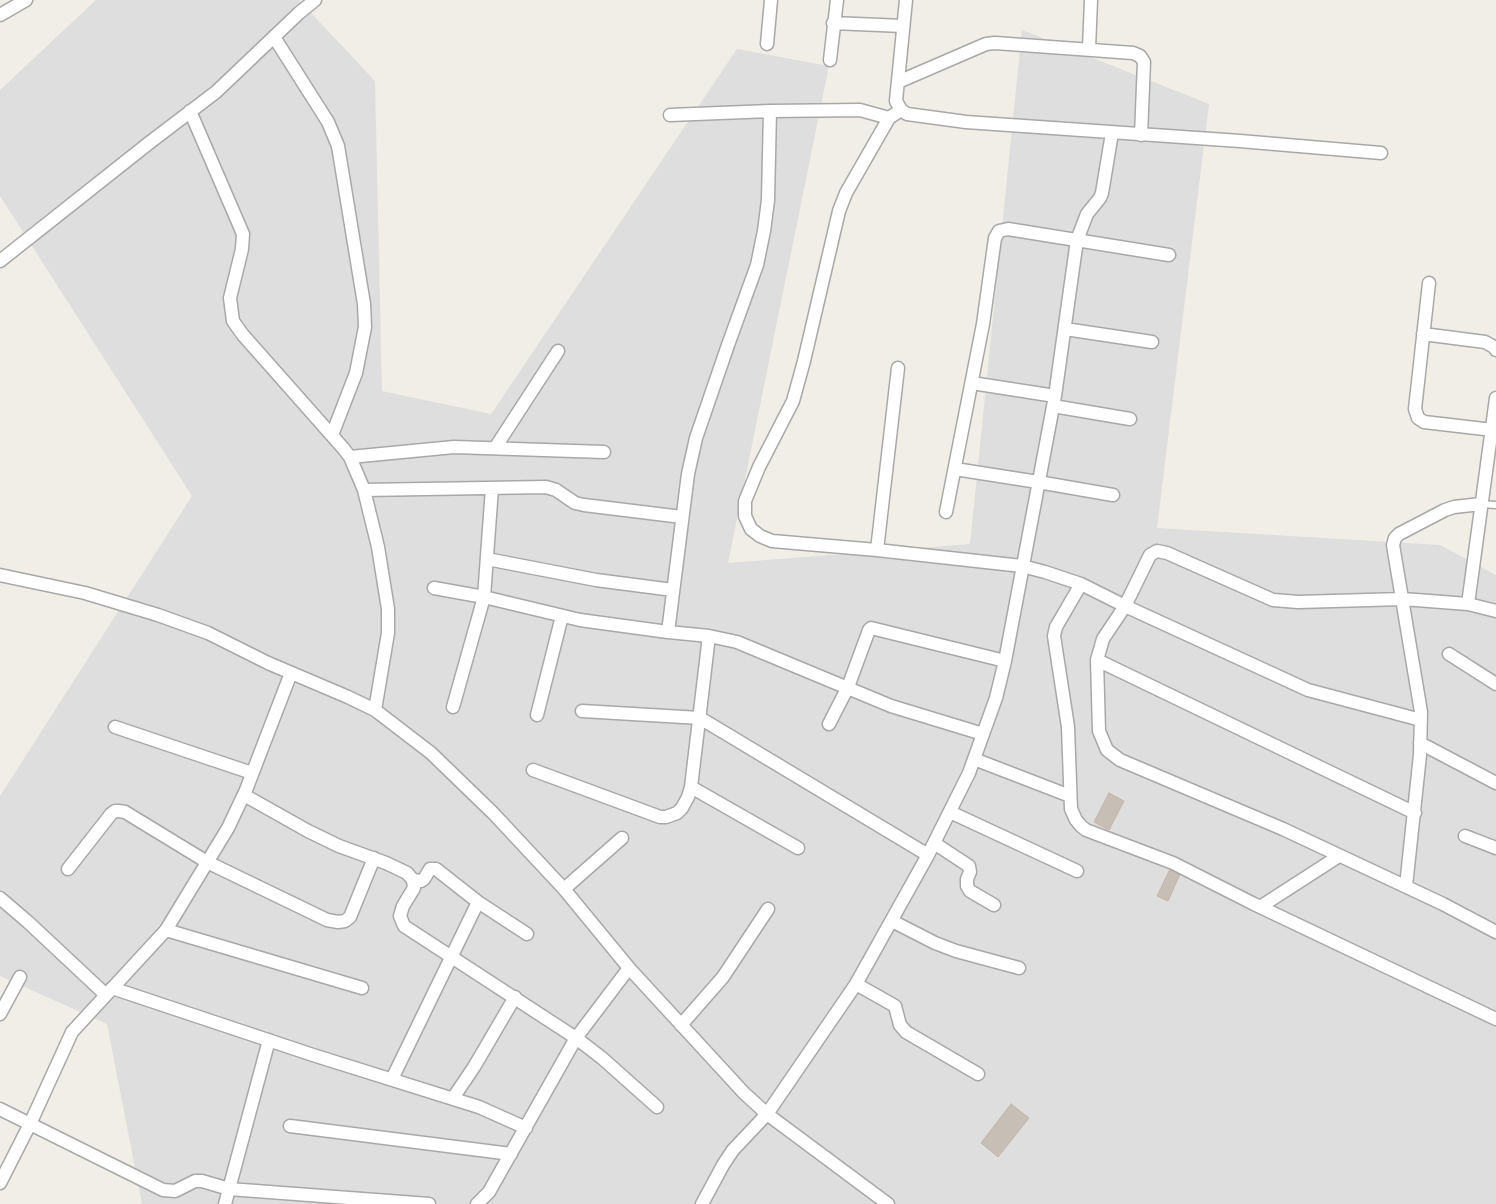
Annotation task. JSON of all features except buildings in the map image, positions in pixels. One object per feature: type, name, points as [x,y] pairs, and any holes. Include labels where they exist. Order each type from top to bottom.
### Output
[{"type":"street","points":[[0,15],[26,0]]},
{"type":"street","points":[[0,261],[216,92],[316,0]]},
{"type":"street","points":[[767,44],[771,0]]},
{"type":"street","points":[[830,60],[837,0]]},
{"type":"street","points":[[906,0],[896,100],[900,110],[914,116],[966,122],[1381,153]]},
{"type":"street","points":[[1089,49],[1090,0]]},
{"type":"street","points":[[834,23],[903,26]]},
{"type":"street","points":[[274,37],[328,122],[338,146],[364,304],[365,327],[356,374],[332,435]]},
{"type":"street","points":[[898,82],[986,44],[995,42],[1133,53],[1143,58],[1144,62],[1142,135]]},
{"type":"street","points":[[670,115],[860,110],[889,118]]},
{"type":"street","points":[[900,110],[889,118],[846,192],[839,211],[793,401],[759,468],[745,501],[745,516],[751,529],[760,536],[772,541],[1022,566],[1081,584],[1308,690],[1421,720]]},
{"type":"street","points":[[190,111],[243,234],[242,249],[230,298],[233,321],[243,335],[350,457],[364,490],[378,547],[388,609],[388,633],[375,710]]},
{"type":"street","points":[[668,632],[688,474],[696,438],[757,265],[764,231],[768,200],[770,111]]},
{"type":"street","points":[[702,1204],[733,1150],[767,1114],[856,984],[928,855],[969,773],[996,698],[1005,661],[1054,401],[1078,240],[1087,214],[1102,193],[1112,133]]},
{"type":"street","points":[[946,512],[983,324],[995,238],[999,231],[1008,229],[1169,255]]},
{"type":"street","points":[[1429,283],[1415,409],[1418,418],[1424,422],[1493,430]]},
{"type":"street","points":[[1065,329],[1152,342]]},
{"type":"street","points":[[1423,334],[1484,342],[1496,350]]},
{"type":"street","points":[[495,448],[558,352]]},
{"type":"street","points":[[877,550],[898,368]]},
{"type":"street","points":[[972,382],[1130,419]]},
{"type":"street","points":[[1468,604],[1496,398]]},
{"type":"street","points":[[350,457],[454,447],[604,452]]},
{"type":"street","points":[[954,469],[1113,495]]},
{"type":"street","points":[[364,490],[546,487],[556,490],[575,502],[584,505],[682,517]]},
{"type":"street","points":[[453,707],[484,598],[492,488]]},
{"type":"street","points":[[1406,886],[1415,813],[1421,712],[1393,545],[1394,538],[1409,528],[1445,510],[1481,504]]},
{"type":"street","points":[[1496,611],[1468,604],[1403,599],[1298,602],[1273,600],[1157,550],[1150,556],[1125,606],[1104,640],[1097,660],[1099,732],[1107,750],[1120,760],[1283,830],[1406,886],[1496,932]]},
{"type":"street","points":[[487,559],[596,580],[673,590]]},
{"type":"street","points":[[0,575],[85,593],[158,615],[208,633],[291,673],[375,710],[431,753],[458,777],[564,889],[628,968],[744,1093],[767,1114],[888,1204]]},
{"type":"street","points":[[1081,584],[1056,627],[1054,636],[1068,727],[1071,809],[1076,820],[1086,830],[1173,863],[1496,1019]]},
{"type":"street","points":[[434,588],[580,620],[709,636],[736,642],[891,706],[983,734]]},
{"type":"street","points":[[537,716],[562,616]]},
{"type":"street","points":[[829,724],[848,687],[871,628],[1005,661]]},
{"type":"street","points":[[533,770],[660,817],[672,816],[682,808],[691,787],[709,636]]},
{"type":"street","points":[[1449,654],[1496,684]]},
{"type":"street","points":[[1097,660],[1415,813]]},
{"type":"street","points":[[0,1184],[72,1032],[166,930],[228,828],[244,794],[291,673]]},
{"type":"street","points":[[582,711],[700,718],[928,855]]},
{"type":"street","points":[[115,727],[252,773]]},
{"type":"street","points":[[1420,743],[1496,783]]},
{"type":"street","points":[[974,759],[1070,796]]},
{"type":"street","points":[[691,787],[798,848]]},
{"type":"street","points":[[244,794],[308,831],[339,846],[374,858],[407,873],[413,880],[414,888],[403,906],[400,916],[404,926],[576,1038],[602,1058],[657,1107]]},
{"type":"street","points":[[68,869],[111,814],[115,811],[125,812],[208,862],[327,920],[338,922],[345,921],[350,917],[374,858]]},
{"type":"street","points":[[950,812],[1077,871]]},
{"type":"street","points":[[1465,836],[1496,848]]},
{"type":"street","points":[[564,889],[622,838]]},
{"type":"street","points":[[934,843],[969,866],[970,872],[967,886],[970,891],[994,905]]},
{"type":"street","points":[[1260,906],[1339,856]]},
{"type":"street","points":[[413,880],[421,880],[430,869],[436,869],[478,902],[527,934]]},
{"type":"street","points":[[0,898],[109,991],[453,1098],[479,1107],[526,1128]]},
{"type":"street","points":[[392,1079],[478,902]]},
{"type":"street","points":[[681,1025],[723,977],[768,909]]},
{"type":"street","points":[[892,921],[935,943],[1019,968]]},
{"type":"street","points":[[166,930],[362,988]]},
{"type":"street","points":[[477,1204],[489,1192],[512,1154],[576,1038],[628,968]]},
{"type":"street","points":[[0,1014],[20,977]]},
{"type":"street","points":[[856,984],[895,1006],[900,1025],[906,1032],[978,1074]]},
{"type":"street","points":[[453,1098],[474,1067],[515,997]]},
{"type":"street","points":[[224,1204],[270,1040]]},
{"type":"street","points":[[0,1109],[163,1190],[175,1191],[195,1181],[202,1180],[229,1189],[429,1204]]},
{"type":"street","points":[[290,1126],[512,1154]]},
{"type":"lane","points":[[1481,504],[1496,505]]},
{"type":"shaded area","points":[[96,0],[299,0],[375,81],[382,391],[491,414],[737,49],[829,66],[728,563],[970,544],[1022,30],[1209,104],[1157,528],[1440,545],[1496,575],[1496,1204],[142,1204],[107,1024],[0,976],[0,796],[192,496],[0,196],[0,90]]}]
